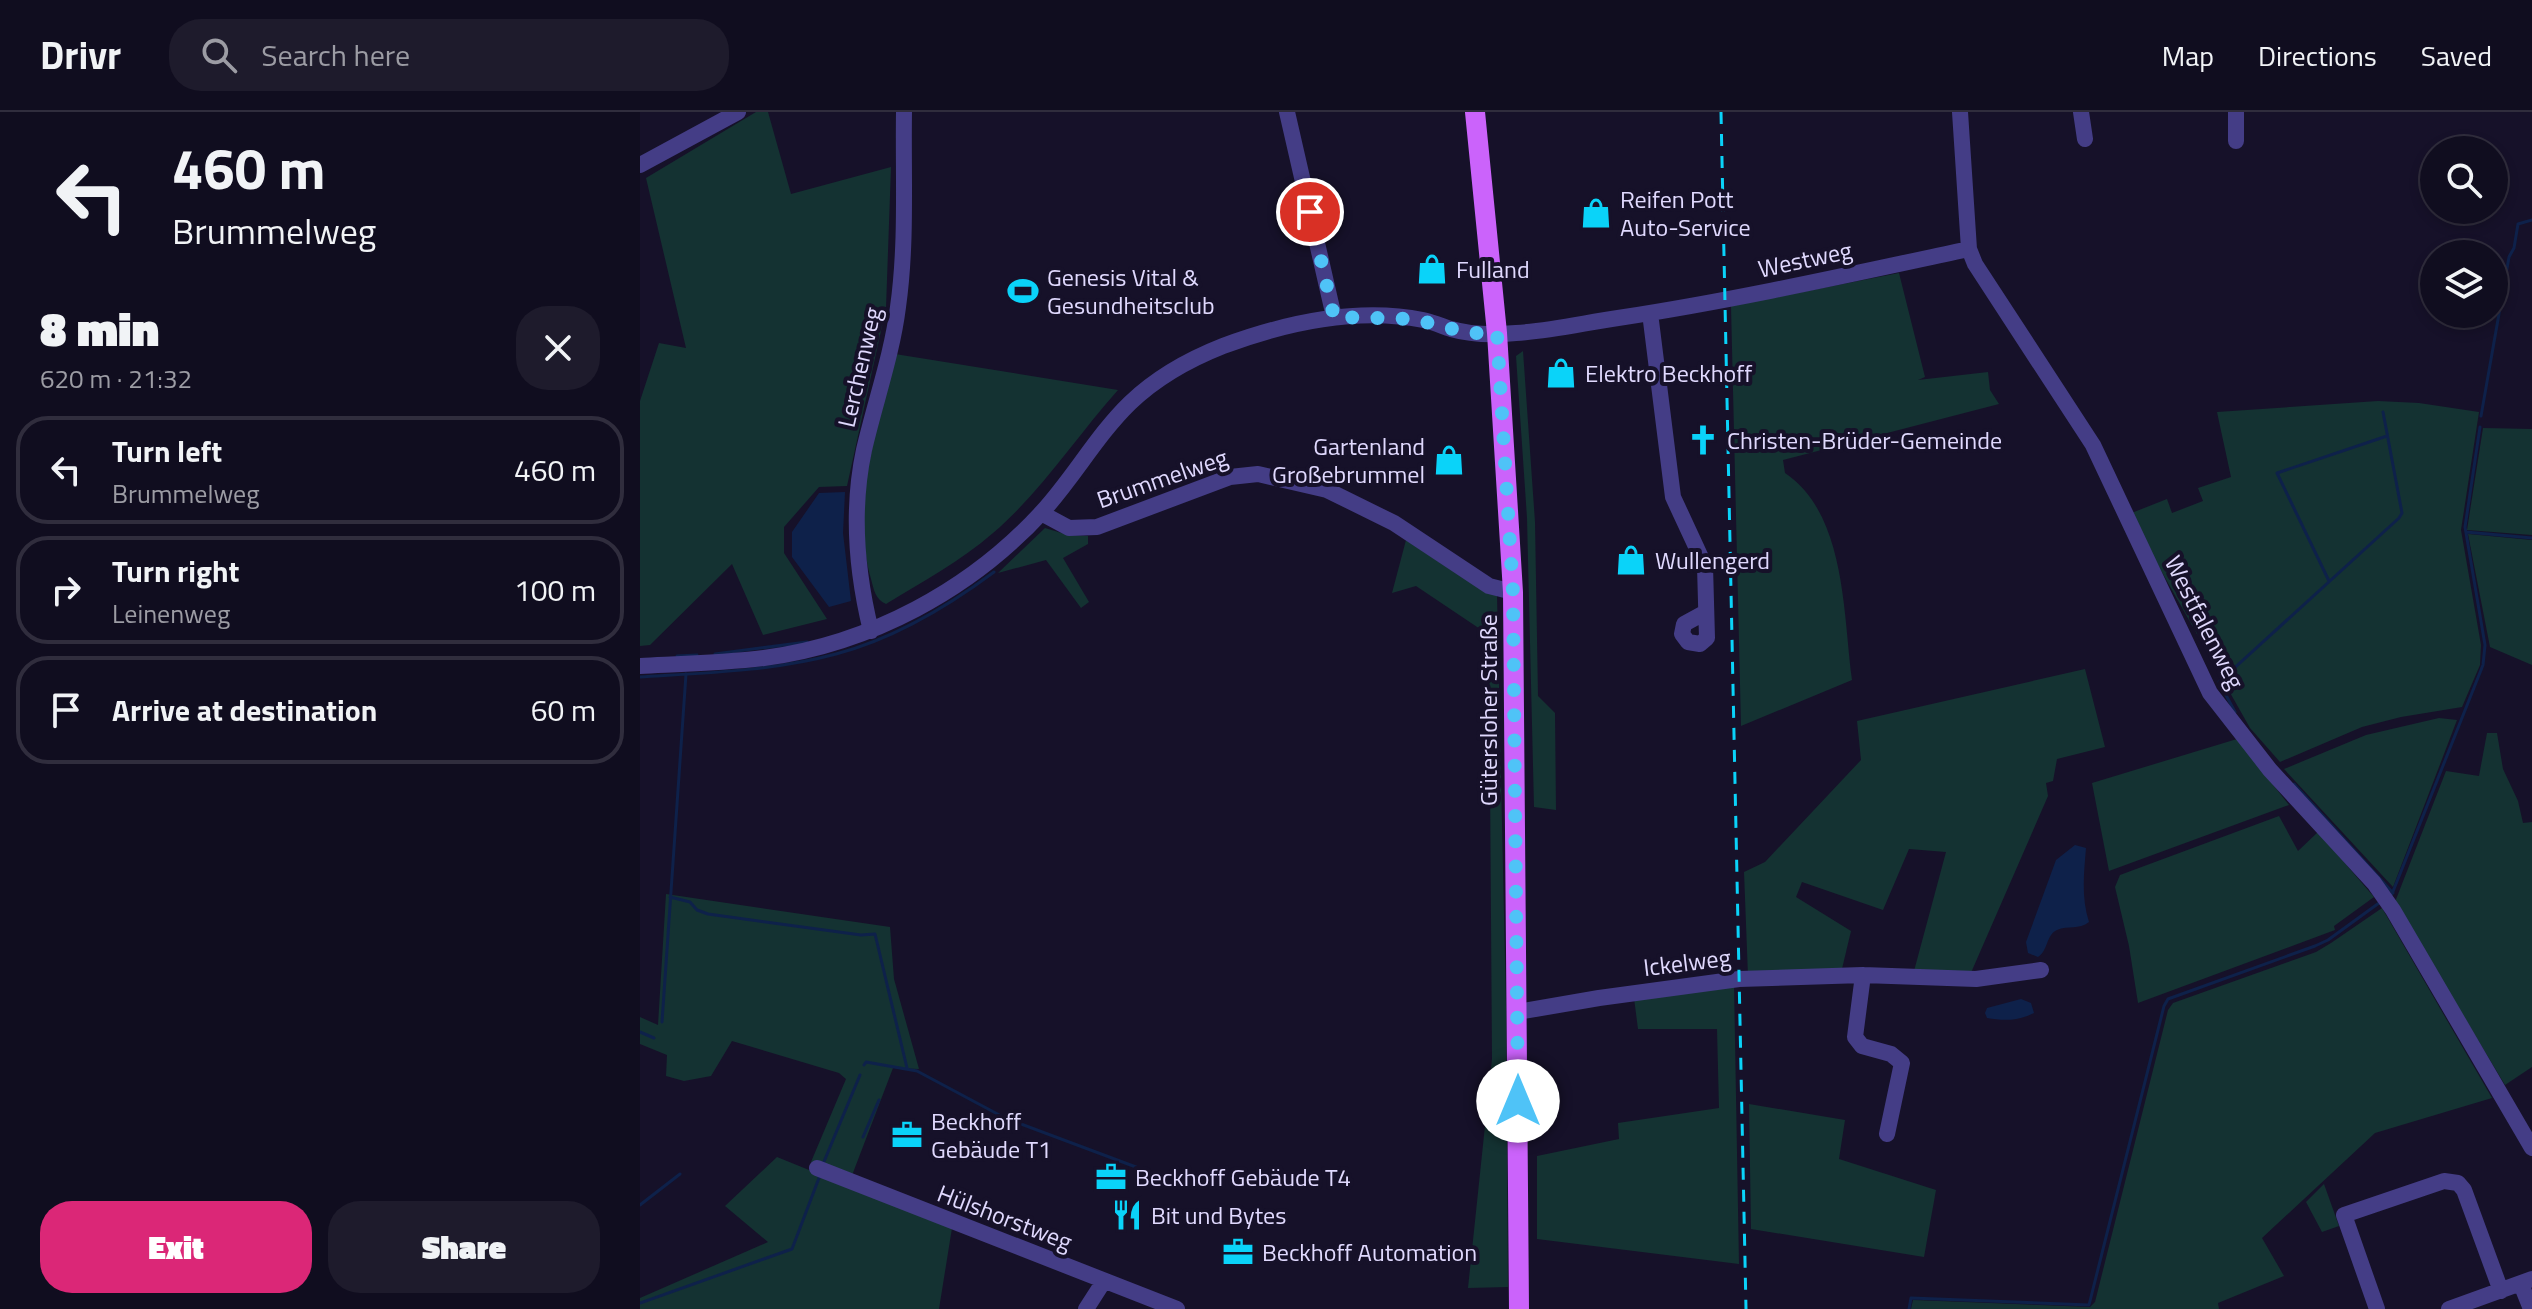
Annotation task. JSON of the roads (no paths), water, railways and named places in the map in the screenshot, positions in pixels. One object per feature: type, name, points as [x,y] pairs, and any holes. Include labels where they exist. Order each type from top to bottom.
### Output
[{"type":"main road","name":"Gütersloher Straße","points":[[1475,112],[1497,333],[1513,592],[1519,1309]]},
{"type":"street","points":[[640,165],[738,112]]},
{"type":"street","name":"Lerchenweg","points":[[871,631],[859,573],[855,533],[864,450],[898,308],[903,234],[904,112]]},
{"type":"street","points":[[1287,112],[1334,317]]},
{"type":"street","name":"Westfalenweg","points":[[1960,112],[1969,249],[1975,264],[2093,445],[2210,693],[2270,770],[2374,883],[2393,910],[2532,1148]]},
{"type":"street","points":[[2081,112],[2085,139]]},
{"type":"street","points":[[2236,112],[2236,141]]},
{"type":"street","name":"Westweg","points":[[1497,333],[1517,333],[1725,300],[1969,249]]},
{"type":"street","points":[[1650,313],[1673,497],[1705,566],[1706,612]]},
{"type":"street","name":"Brummelweg","points":[[640,666],[764,658],[794,652],[871,631],[918,608],[957,585],[1002,552],[1041,513],[1130,403],[1183,364],[1223,346],[1334,317],[1413,319],[1469,333],[1497,333]]},
{"type":"street","name":"Brummelweg","points":[[1041,513],[1069,528],[1097,527],[1230,477],[1258,474],[1327,490],[1394,523],[1489,586],[1513,592]]},
{"type":"street","name":"Ickelweg","points":[[1518,1012],[1739,979],[1863,975],[1976,979],[2041,970]]},
{"type":"street","points":[[1863,975],[1855,1037],[1862,1046],[1891,1054],[1902,1063],[1887,1134]]},
{"type":"street","name":"Hülshorstweg","points":[[817,1168],[1177,1309]]},
{"type":"street","points":[[2377,1309],[2344,1215],[2444,1181],[2458,1183],[2464,1190],[2501,1291]]},
{"type":"street","points":[[1086,1309],[1104,1281]]},
{"type":"street","points":[[2449,1309],[2526,1281],[2531,1309]]},
{"type":"water","points":[[845,492],[843,533],[851,601],[829,607],[792,557],[792,532],[819,493]]},
{"type":"water","points":[[2075,845],[2086,848],[2084,894],[2089,922],[2053,932],[2038,957],[2028,953],[2026,942],[2056,860]]},
{"type":"water","points":[[2021,999],[2031,1003],[2034,1013],[2011,1020],[1987,1018],[1987,1008]]},
{"type":"waterway","points":[[2481,416],[2509,257],[2514,248],[2518,224],[2532,220]]},
{"type":"waterway","points":[[2235,712],[2219,682],[2402,513],[2383,412]]},
{"type":"waterway","points":[[2392,894],[2483,665],[2485,645],[2465,527],[2480,427]]},
{"type":"waterway","points":[[2329,581],[2277,473],[2387,436]]},
{"type":"waterway","points":[[2466,532],[2532,538]]},
{"type":"waterway","points":[[640,677],[763,668],[857,648],[919,620],[994,572]]},
{"type":"waterway","points":[[715,654],[807,642]]},
{"type":"waterway","points":[[677,656],[697,655]]},
{"type":"waterway","points":[[662,1022],[686,674]]},
{"type":"waterway","points":[[2294,784],[2393,893]]},
{"type":"waterway","points":[[670,897],[690,902],[697,910],[708,914],[861,935],[875,934],[907,1068]]},
{"type":"waterway","points":[[1909,1309],[1911,1298],[2089,1305],[2168,999],[2315,946],[2379,903]]},
{"type":"waterway","points":[[640,1032],[654,1038]]},
{"type":"waterway","points":[[864,1065],[866,1062],[917,1071],[1005,1118],[1168,1179]]},
{"type":"waterway","points":[[823,1164],[860,1075]]},
{"type":"waterway","points":[[863,1137],[879,1100]]},
{"type":"waterway","points":[[640,1205],[680,1174]]},
{"type":"waterway","points":[[640,1303],[792,1249],[819,1178]]},
{"type":"railway","points":[[1721,112],[1746,1309]]},
{"type":"place","name":"Reifen Pott Auto-Service","points":[[1596,213]]},
{"type":"place","name":"Fulland","points":[[1432,269]]},
{"type":"place","name":"Genesis Vital & Gesundheitsclub","points":[[1023,291]]},
{"type":"place","name":"Elektro Beckhoff","points":[[1561,373]]},
{"type":"place","name":"Christen-Brüder-Gemeinde","points":[[1703,440]]},
{"type":"place","name":"Gartenland Großebrummel","points":[[1449,460]]},
{"type":"place","name":"Wullengerd","points":[[1631,560]]},
{"type":"place","name":"Beckhoff Gebäude T1","points":[[907,1135]]},
{"type":"place","name":"Beckhoff Gebäude T4","points":[[1111,1177]]},
{"type":"place","name":"Bit und Bytes","points":[[1127,1215]]},
{"type":"place","name":"Beckhoff Automation","points":[[1238,1252]]}]
